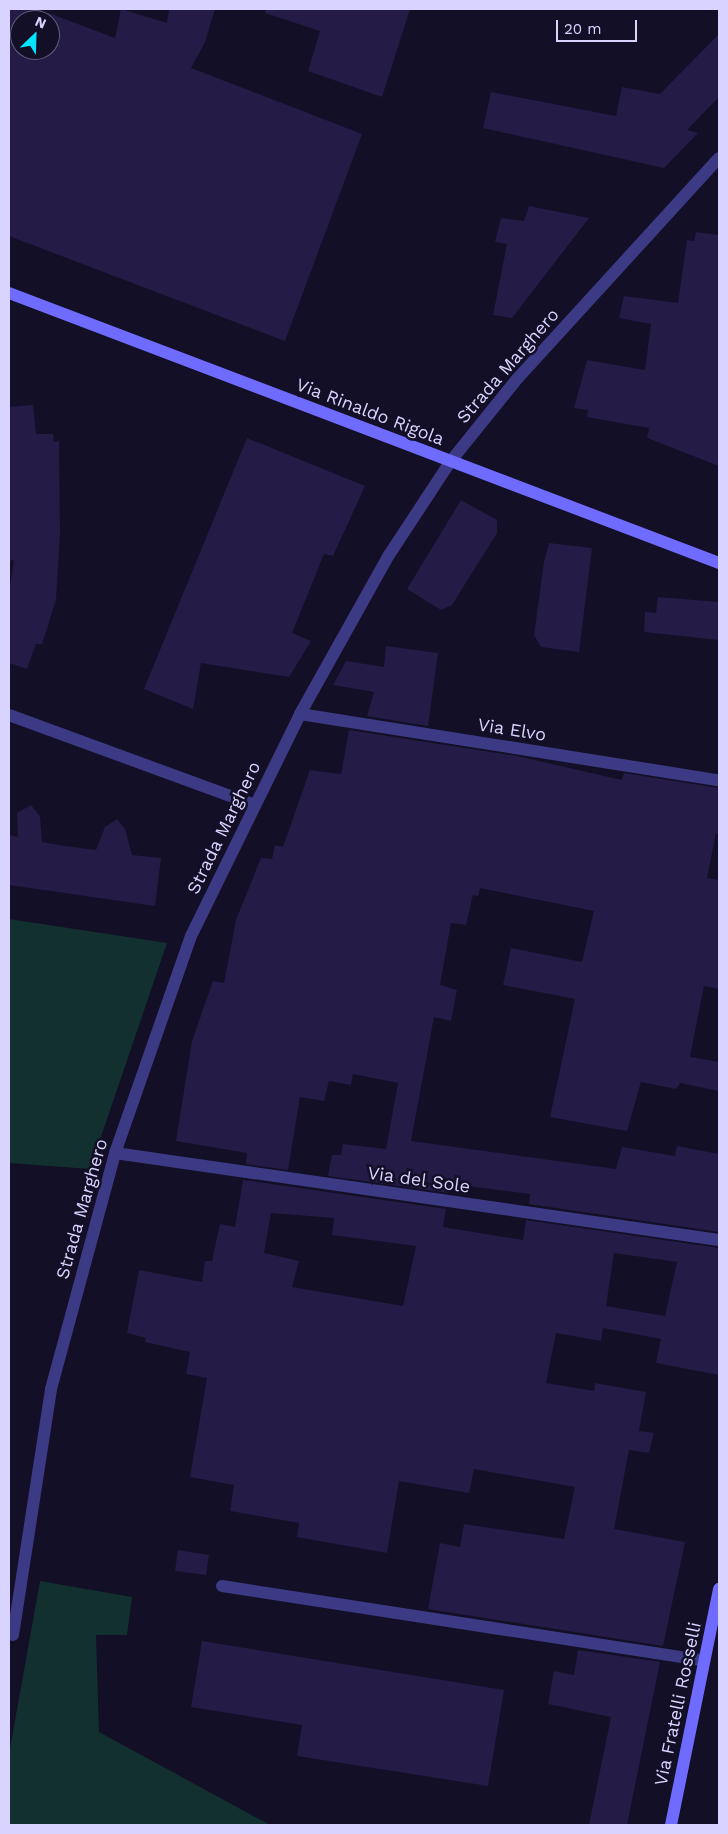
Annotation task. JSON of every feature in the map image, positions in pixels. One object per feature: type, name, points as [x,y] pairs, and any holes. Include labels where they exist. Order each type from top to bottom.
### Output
[{"type":"street","name":"Strada Marghero","points":[[13,1635],[50,1389],[115,1153],[191,936],[300,714],[389,555],[450,462],[517,379],[719,158]]},
{"type":"street","name":"Via Rinaldo Rigola","points":[[9,293],[719,563]]},
{"type":"street","name":"Via Elvo","points":[[300,714],[719,780]]},
{"type":"street","points":[[9,715],[255,805]]},
{"type":"street","name":"Via del Sole","points":[[115,1153],[719,1240]]},
{"type":"street","points":[[222,1586],[704,1661]]},
{"type":"street","name":"Via Fratelli Rosselli","points":[[671,1825],[719,1589]]},
{"type":"green space","points":[[9,919],[167,943],[90,1169],[9,1163]]},
{"type":"green space","points":[[40,1581],[132,1597],[127,1635],[96,1635],[99,1732],[270,1825],[9,1825],[9,1754]]},
{"type":"building","points":[[9,9],[41,10],[10,10],[10,60],[60,60],[60,17],[115,38],[121,9],[167,23],[169,9],[215,9],[205,42],[191,68],[362,134],[285,341],[9,236]]},
{"type":"building","points":[[266,9],[410,9],[382,97],[308,71],[320,31],[265,13]]},
{"type":"building","points":[[719,34],[719,97],[687,130],[698,133],[664,168],[483,128],[491,92],[616,116],[622,87],[660,94]]},
{"type":"building","points":[[529,206],[589,218],[512,318],[493,315],[507,244],[495,242],[501,218],[524,221]]},
{"type":"building","points":[[696,232],[719,235],[719,466],[647,438],[649,428],[587,417],[588,410],[574,408],[587,360],[645,370],[651,324],[619,318],[624,296],[678,303],[687,240],[694,241]]},
{"type":"building","points":[[33,405],[36,434],[53,434],[54,442],[59,441],[60,534],[56,600],[42,644],[36,644],[27,669],[9,663],[9,593],[14,560],[9,561],[9,407]]},
{"type":"building","points":[[247,438],[365,486],[333,556],[324,554],[292,633],[311,641],[289,677],[201,663],[193,709],[144,689]]},
{"type":"building","points":[[461,500],[497,520],[497,533],[452,605],[441,610],[407,589]]},
{"type":"building","points":[[549,543],[592,548],[579,652],[541,647],[534,635],[544,562]]},
{"type":"building","points":[[658,597],[719,602],[719,640],[644,632],[645,612],[656,613]]},
{"type":"building","points":[[386,646],[438,653],[428,726],[367,716],[374,692],[333,685],[346,661],[384,667]]},
{"type":"building","points":[[349,730],[517,756],[622,780],[624,773],[719,788],[719,833],[716,833],[707,878],[719,880],[719,989],[704,986],[690,1057],[719,1062],[719,1091],[680,1083],[676,1089],[641,1082],[627,1131],[550,1117],[575,999],[503,985],[511,948],[582,962],[594,911],[480,888],[478,896],[473,895],[466,925],[451,923],[440,985],[457,990],[451,1021],[434,1017],[411,1141],[616,1169],[622,1147],[675,1156],[677,1146],[719,1154],[719,1232],[529,1204],[530,1194],[451,1184],[449,1193],[328,1176],[332,1155],[341,1155],[343,1144],[386,1149],[398,1083],[353,1074],[351,1085],[329,1081],[324,1101],[300,1097],[288,1170],[246,1164],[247,1153],[176,1141],[192,1041],[213,981],[224,983],[236,920],[261,858],[272,859],[275,845],[283,847],[310,770],[341,774]]},
{"type":"building","points":[[31,805],[40,816],[42,842],[65,846],[96,850],[105,827],[117,819],[125,829],[132,855],[161,858],[155,906],[9,885],[9,835],[18,837],[17,813]]},
{"type":"building","points":[[243,1180],[446,1209],[443,1227],[523,1240],[526,1220],[719,1248],[719,1375],[656,1363],[661,1339],[603,1328],[601,1341],[556,1333],[546,1383],[594,1391],[595,1383],[646,1392],[639,1431],[654,1433],[649,1453],[629,1450],[614,1529],[685,1542],[663,1646],[428,1609],[440,1543],[460,1547],[464,1524],[564,1539],[575,1487],[474,1469],[469,1493],[399,1481],[387,1553],[297,1537],[299,1523],[230,1511],[234,1485],[190,1477],[207,1378],[186,1374],[190,1352],[145,1342],[146,1338],[127,1333],[139,1270],[202,1282],[205,1261],[212,1261],[220,1224],[235,1227]],"holes":[[[271,1213],[334,1218],[332,1235],[416,1246],[403,1306],[292,1287],[299,1261],[264,1253]],[[614,1253],[677,1262],[665,1316],[606,1306]]]},
{"type":"building","points":[[178,1550],[209,1555],[206,1575],[175,1571]]},
{"type":"building","points":[[202,1641],[504,1690],[488,1786],[297,1756],[302,1725],[191,1707]]},
{"type":"building","points":[[578,1650],[660,1662],[627,1825],[589,1825],[611,1717],[548,1704],[554,1671],[574,1675]]}]
